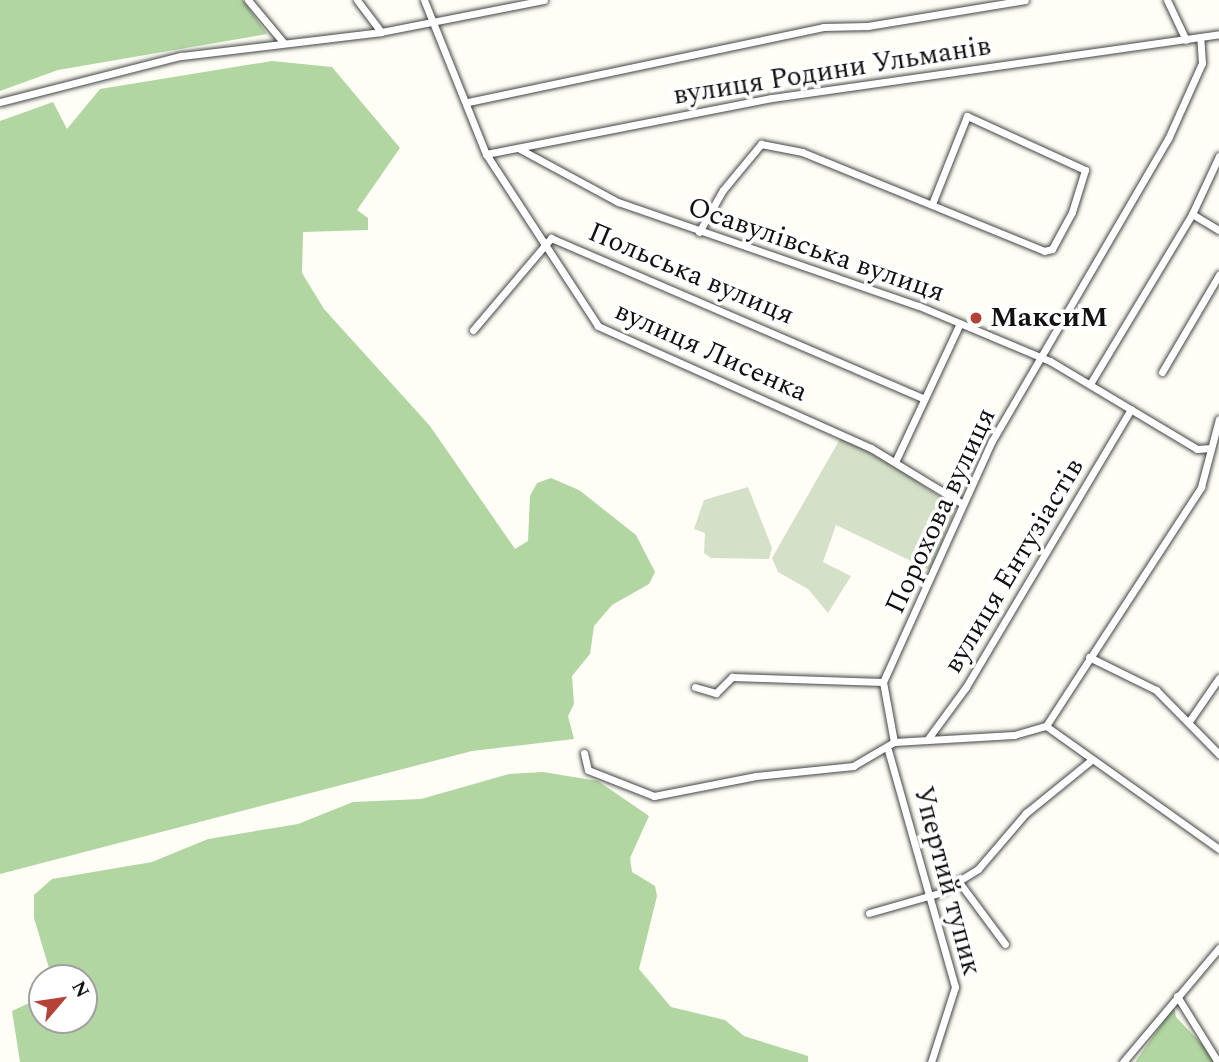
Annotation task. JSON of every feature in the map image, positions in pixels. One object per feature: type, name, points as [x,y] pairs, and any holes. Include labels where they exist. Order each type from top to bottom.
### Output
[{"type":"street","points":[[248,0],[283,42]]},
{"type":"street","points":[[357,0],[381,32]]},
{"type":"street","name":"вулиця Лисенка","points":[[424,0],[438,22],[486,154],[545,241],[582,304],[609,333],[895,462],[961,503]]},
{"type":"street","points":[[0,102],[76,78],[283,42],[381,32],[542,0]]},
{"type":"street","points":[[468,102],[823,27],[868,26],[1025,0]]},
{"type":"street","points":[[1167,0],[1186,40]]},
{"type":"street","name":"вулиця Родини Ульманів","points":[[486,154],[772,97],[1219,34]]},
{"type":"street","name":"Порохова вулиця","points":[[883,682],[961,503],[1168,139],[1202,63],[1200,37]]},
{"type":"street","points":[[699,232],[723,190],[761,144],[802,152],[932,204],[1052,249],[1085,170],[967,116],[932,204]]},
{"type":"street","name":"Осавулівська вулиця","points":[[518,148],[607,197],[960,323],[1043,358],[1197,449],[1211,448]]},
{"type":"street","points":[[1090,384],[1192,215],[1219,156]]},
{"type":"street","points":[[1192,215],[1219,230]]},
{"type":"street","name":"Польська вулиця","points":[[473,330],[545,241],[565,244],[924,399]]},
{"type":"street","points":[[1162,372],[1219,275]]},
{"type":"street","points":[[895,462],[960,323]]},
{"type":"street","name":"вулиця Ентузіастів","points":[[927,740],[967,687],[1131,409]]},
{"type":"street","points":[[584,753],[588,770],[654,796],[756,776],[853,766],[888,750],[894,743],[1014,735],[1046,726],[1201,487],[1219,419]]},
{"type":"street","points":[[1089,657],[1156,690],[1190,720],[1219,754]]},
{"type":"street","points":[[695,687],[716,693],[732,677],[883,682],[894,743]]},
{"type":"street","points":[[1190,720],[1219,678]]},
{"type":"street","points":[[1046,726],[1089,762],[1219,849]]},
{"type":"street","name":"Упертий тупик","points":[[888,750],[956,987],[931,1062]]},
{"type":"street","points":[[869,914],[931,895],[959,882],[994,853],[1026,813],[1089,762]]},
{"type":"street","points":[[959,882],[1005,944]]},
{"type":"street","points":[[1123,1062],[1219,948]]},
{"type":"street","points":[[1177,996],[1218,1062]]},
{"type":"green space","points":[[0,0],[243,0],[267,34],[58,70],[0,91]]},
{"type":"green space","points":[[272,61],[332,67],[400,148],[357,210],[368,218],[368,230],[303,232],[302,273],[324,309],[430,426],[515,549],[528,541],[530,496],[537,483],[551,478],[579,490],[636,535],[655,572],[649,584],[612,605],[594,626],[590,654],[572,676],[574,704],[568,716],[574,739],[472,751],[0,874],[0,121],[53,102],[67,129],[100,89]]},
{"type":"green space","points":[[840,439],[869,449],[956,508],[930,570],[836,525],[823,562],[851,576],[828,613],[808,589],[778,572],[772,558]]},
{"type":"green space","points":[[748,487],[772,548],[769,559],[711,558],[704,553],[705,533],[694,529],[704,500]]},
{"type":"green space","points":[[543,772],[598,781],[649,816],[630,858],[632,872],[655,886],[657,896],[639,969],[671,1007],[725,1020],[744,1036],[808,1056],[808,1062],[20,1062],[12,1011],[28,1004],[28,1034],[98,1034],[98,964],[48,964],[34,918],[34,895],[52,879],[152,862],[208,839],[298,824],[353,802],[421,799],[509,774]]},
{"type":"green space","points":[[1174,1007],[1176,1017],[1219,1062],[1135,1062]]},
{"type":"place","name":"МаксиМ","points":[[976,318]]}]
